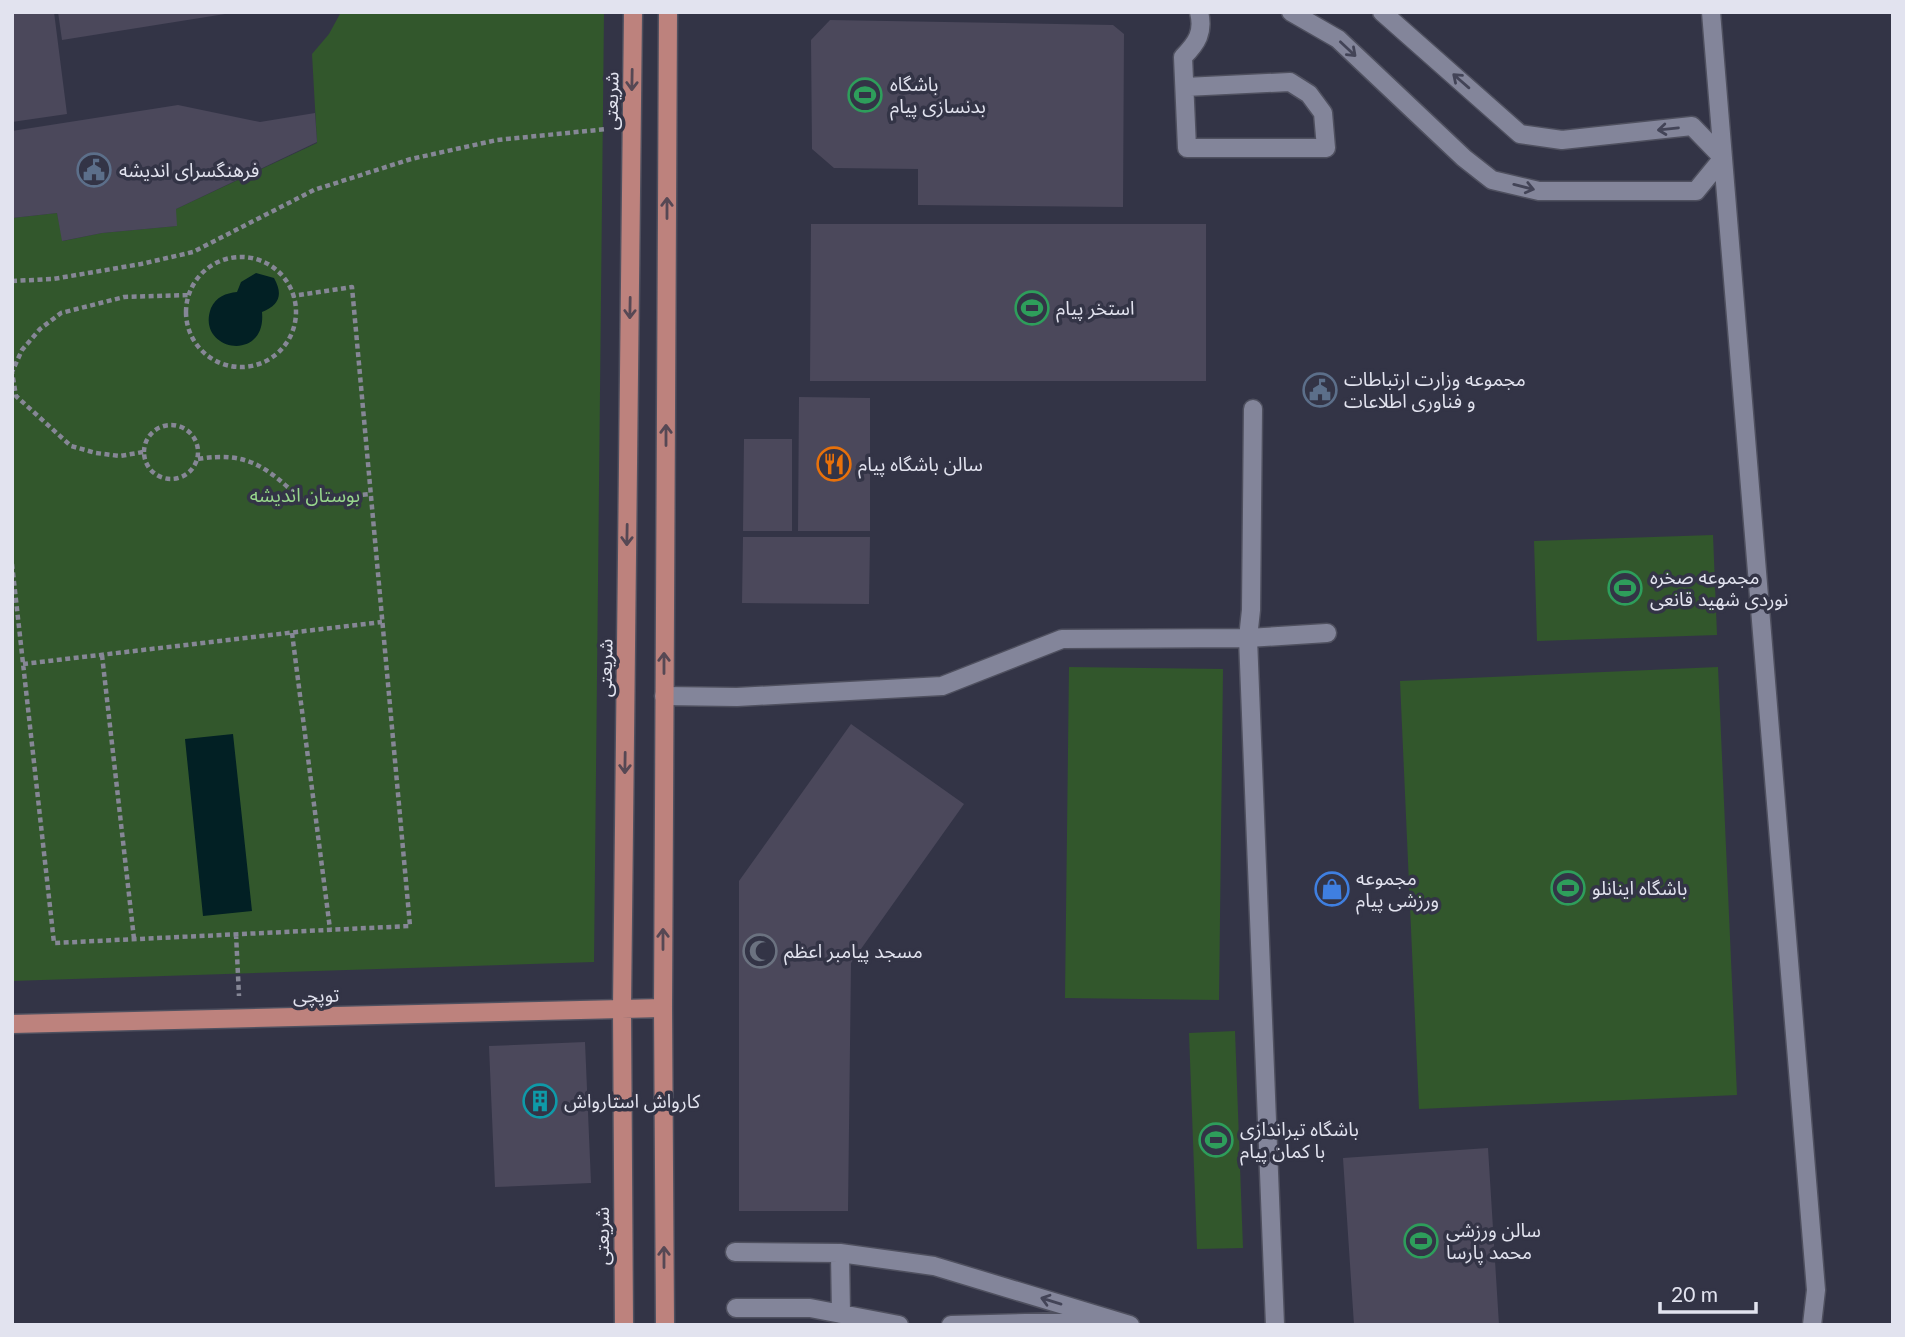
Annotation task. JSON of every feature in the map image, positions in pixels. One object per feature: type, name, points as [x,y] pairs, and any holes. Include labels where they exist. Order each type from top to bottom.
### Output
[{"type":"main road","name":"شریعتی","points":[[624,1325],[622,1009],[633,12]]},
{"type":"main road","points":[[665,1325],[663,1007],[668,12]]},
{"type":"main road","name":"توپچی","points":[[12,1024],[663,1007]]},
{"type":"lane","points":[[1185,87],[1290,82],[1309,94],[1323,113],[1326,148],[1187,148],[1184,57],[1196,44],[1202,24],[1199,12]]},
{"type":"lane","points":[[1291,12],[1338,39],[1464,158],[1492,180],[1539,191],[1696,191],[1723,158]]},
{"type":"lane","points":[[1382,12],[1520,134],[1562,140],[1692,126],[1723,158]]},
{"type":"lane","points":[[1711,12],[1815,1276],[1812,1325]]},
{"type":"lane","points":[[1252,409],[1251,610],[1248,638],[1275,1325]]},
{"type":"lane","points":[[664,696],[737,697],[942,686],[1062,639],[1248,638],[1327,633]]},
{"type":"lane","points":[[735,1251],[840,1253],[934,1266],[1123,1322]]},
{"type":"lane","points":[[840,1253],[841,1314]]},
{"type":"lane","points":[[736,1308],[810,1308],[899,1325]]},
{"type":"lane","points":[[951,1325],[1123,1322]]},
{"type":"path","points":[[12,281],[53,279],[193,252],[314,190],[411,159],[498,140],[632,127]]},
{"type":"path","points":[[223,260],[257,260],[273,267],[285,279],[293,296],[296,314],[292,332],[282,349],[267,360],[250,366],[231,366],[214,360],[199,348],[189,332],[186,313],[188,295],[196,280],[208,268],[223,260]]},
{"type":"path","points":[[12,564],[54,943],[410,926],[352,287],[293,296]]},
{"type":"path","points":[[143,452],[120,456],[71,446],[16,396],[12,369],[22,350],[40,330],[61,313],[124,297],[188,295]]},
{"type":"path","points":[[174,424],[191,432],[198,450],[198,459],[188,473],[172,480],[155,474],[149,468],[143,452],[149,435],[156,428],[174,424]]},
{"type":"path","points":[[198,459],[216,456],[240,457],[261,466],[302,499],[370,494]]},
{"type":"path","points":[[23,664],[382,622]]},
{"type":"path","points":[[292,633],[330,929]]},
{"type":"path","points":[[102,655],[134,939]]},
{"type":"path","points":[[236,934],[240,1018]]},
{"type":"green space","name":"بوستان اندیشه","points":[[341,12],[604,12],[594,962],[12,981],[12,218],[57,213],[63,241],[102,233],[176,226],[176,209],[317,143],[312,54],[329,34]]},
{"type":"green space","name":"مجموعه صخره نوردی شهید قانعی","points":[[1713,535],[1717,635],[1537,641],[1534,541]]},
{"type":"green space","points":[[1069,667],[1223,669],[1219,1000],[1065,998]]},
{"type":"green space","name":"باشگاه اینانلو","points":[[1718,667],[1737,1095],[1419,1109],[1400,681]]},
{"type":"green space","name":"باشگاه تیراندازی با کمان پیام","points":[[1235,1031],[1243,1248],[1197,1249],[1189,1033]]},
{"type":"shaded area","points":[[256,273],[274,278],[279,294],[276,302],[262,312],[261,329],[254,339],[244,345],[232,346],[221,342],[213,334],[209,323],[211,308],[222,296],[237,292],[241,282]]},
{"type":"shaded area","points":[[233,734],[252,911],[203,916],[185,739]]},
{"type":"building","points":[[12,12],[54,12],[67,114],[12,122]]},
{"type":"building","points":[[58,12],[225,12],[225,14],[62,40]]},
{"type":"building","points":[[830,20],[1113,25],[1124,34],[1123,207],[918,205],[918,169],[834,168],[812,149],[811,40]]},
{"type":"building","name":"فرهنگسرای اندیشه","points":[[178,105],[260,122],[315,113],[317,142],[176,209],[177,226],[102,233],[62,241],[57,213],[12,218],[12,131]]},
{"type":"building","points":[[811,224],[1206,224],[1206,381],[810,381]]},
{"type":"building","name":"سالن باشگاه پیام","points":[[799,397],[870,398],[870,531],[798,531]]},
{"type":"building","points":[[744,439],[792,439],[792,531],[743,531]]},
{"type":"building","points":[[743,537],[870,537],[869,604],[742,603]]},
{"type":"building","points":[[851,724],[964,804],[851,963],[848,1211],[739,1211],[739,881]]},
{"type":"building","name":"کارواش استارواش","points":[[585,1042],[591,1183],[495,1187],[489,1046]]},
{"type":"building","name":"سالن ورزشی محمد پارسا","points":[[1488,1148],[1499,1325],[1354,1325],[1343,1158]]},
{"type":"place","name":"باشگاه بدنسازی پیام","points":[[865,95]]},
{"type":"place","name":"فرهنگسرای اندیشه","points":[[94,170]]},
{"type":"place","name":"استخر پیام","points":[[1032,308]]},
{"type":"place","name":"مجموعه وزارت ارتباطات و فناوری اطلاعات","points":[[1320,390]]},
{"type":"place","name":"سالن باشگاه پیام","points":[[834,464]]},
{"type":"place","name":"مجموعه صخره نوردی شهید قانعی","points":[[1625,588]]},
{"type":"place","name":"باشگاه اینانلو","points":[[1568,888]]},
{"type":"place","name":"مجموعه ورزشی پیام","points":[[1332,889]]},
{"type":"place","name":"مسجد پیامبر اعظم","points":[[760,951]]},
{"type":"place","name":"کارواش استارواش","points":[[540,1101]]},
{"type":"place","name":"باشگاه تیراندازی با کمان پیام","points":[[1216,1140]]},
{"type":"place","name":"سالن ورزشی محمد پارسا","points":[[1421,1241]]}]
